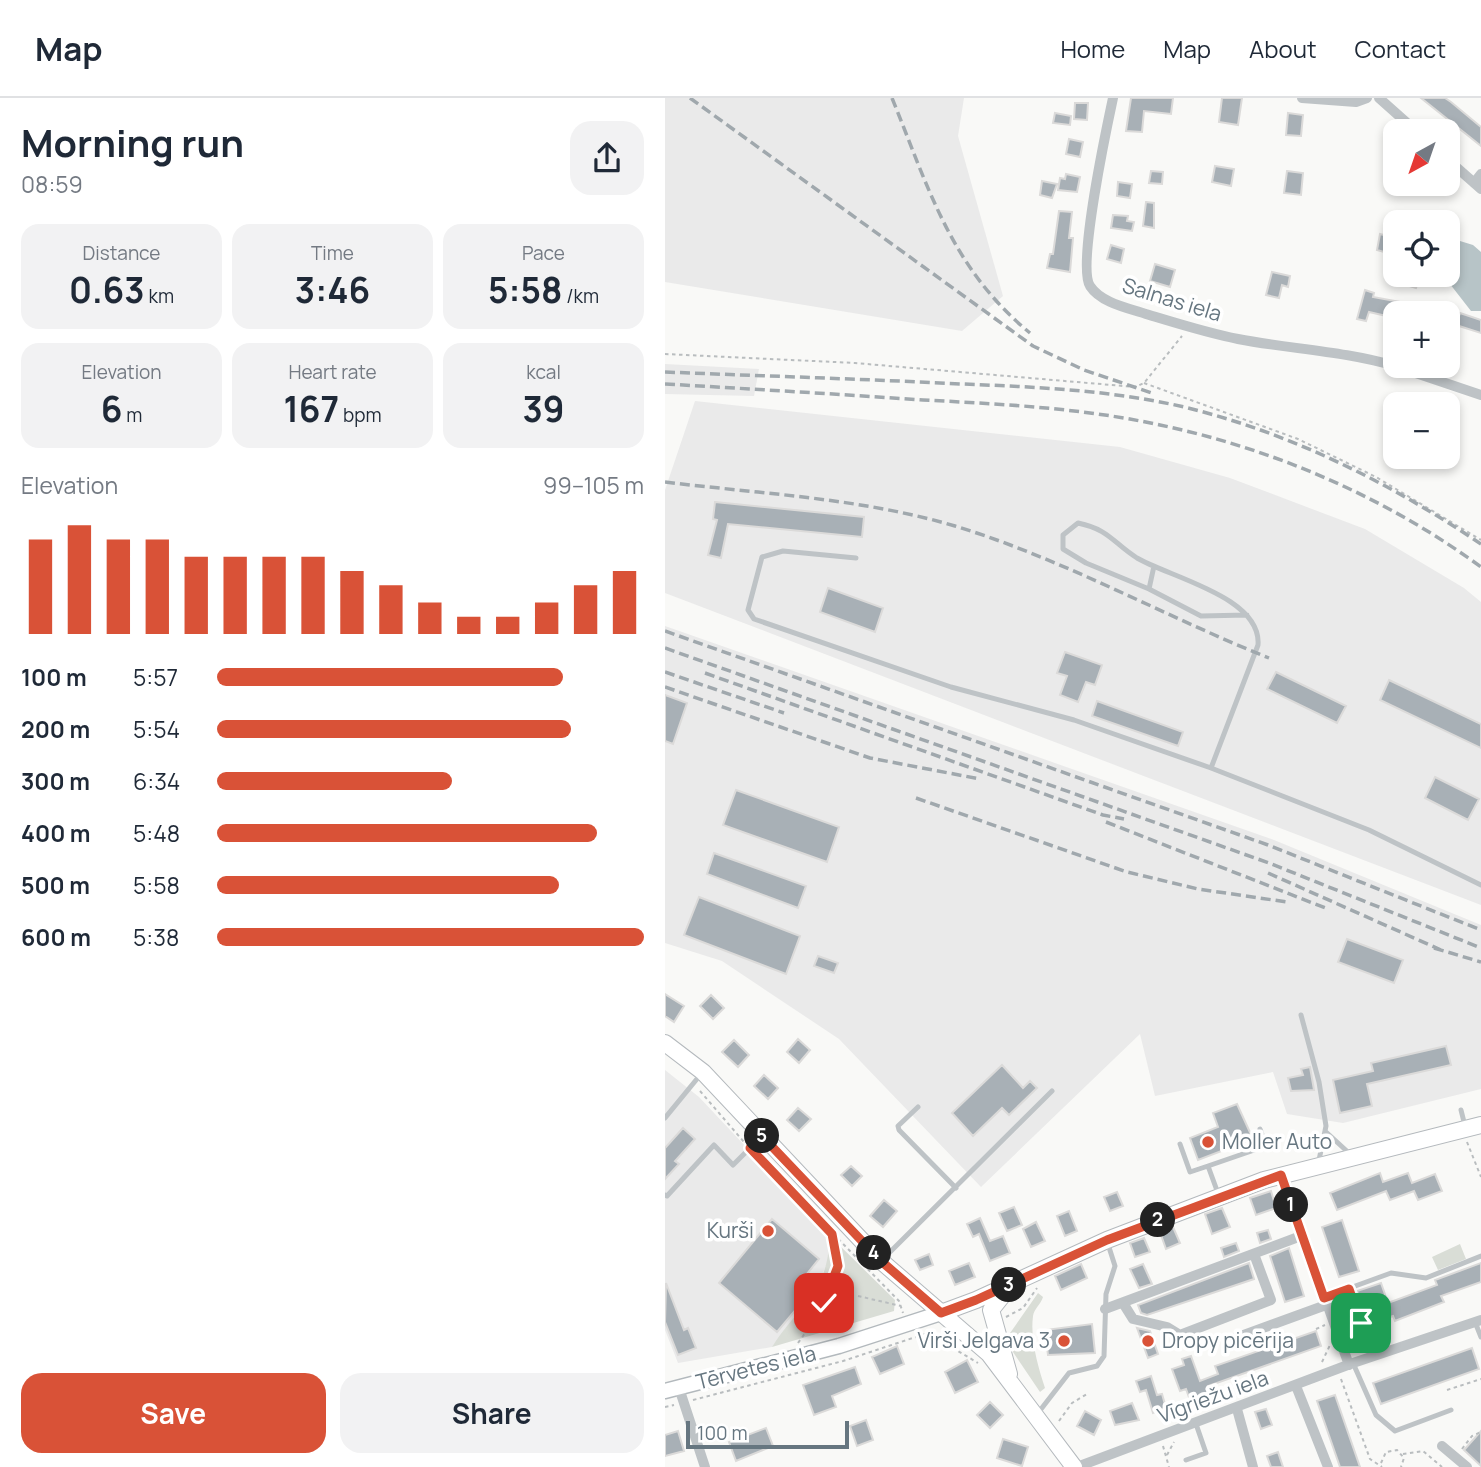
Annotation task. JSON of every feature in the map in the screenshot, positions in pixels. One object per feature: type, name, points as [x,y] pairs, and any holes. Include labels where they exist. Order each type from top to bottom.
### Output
[{"type":"main road","points":[[665,1043],[762,1136],[881,1261],[989,1354],[1076,1467]]},
{"type":"main road","name":"Tērvetes iela","points":[[672,1390],[839,1346],[941,1313],[1107,1240],[1281,1175],[1471,1131]]},
{"type":"main road","points":[[1010,1380],[991,1310],[1012,1283]]},
{"type":"street","name":"Salnas iela","points":[[1113,98],[1089,236],[1087,278],[1090,287],[1103,298],[1189,327],[1236,339],[1364,357],[1383,363]]},
{"type":"street","points":[[1301,98],[1356,102],[1367,98]]},
{"type":"street","points":[[1381,99],[1403,119]]},
{"type":"street","points":[[1460,171],[1477,186],[1481,174]]},
{"type":"street","name":"Salnas iela","points":[[1431,378],[1481,395]]},
{"type":"street","points":[[1281,1175],[1325,1301],[1351,1364]]},
{"type":"street","points":[[1105,1309],[1301,1236]]},
{"type":"street","points":[[1123,1303],[1133,1319],[1167,1327],[1180,1335],[1271,1300],[1254,1254]]},
{"type":"street","points":[[1230,1340],[1325,1301]]},
{"type":"street","name":"Vīgriežu iela","points":[[1076,1467],[1237,1409],[1351,1364],[1478,1321]]},
{"type":"street","points":[[1296,1386],[1328,1467]]},
{"type":"street","points":[[672,1390],[683,1403],[705,1467]]},
{"type":"street","points":[[1237,1409],[1253,1467]]},
{"type":"street","points":[[1442,1446],[1467,1467]]},
{"type":"lane","points":[[1211,768],[1258,645],[1259,637],[1247,615],[1202,586],[1136,558],[1101,528],[1078,523],[1062,535],[1063,549],[1086,563],[1149,589],[1201,616],[1247,615]]},
{"type":"lane","points":[[856,558],[783,551],[762,557],[748,610],[754,619],[951,687],[1074,720],[1211,768],[1369,830],[1481,885]]},
{"type":"lane","points":[[1149,589],[1154,566]]},
{"type":"lane","points":[[1301,1014],[1319,1082],[1326,1132],[1318,1165]]},
{"type":"lane","points":[[665,1118],[698,1077]]},
{"type":"lane","points":[[881,1261],[1052,1091]]},
{"type":"lane","points":[[918,1107],[898,1126],[899,1130],[956,1188]]},
{"type":"lane","points":[[1461,1110],[1471,1131]]},
{"type":"lane","points":[[1180,1144],[1190,1172],[1266,1146],[1260,1129]]},
{"type":"lane","points":[[1326,1132],[1353,1157]]},
{"type":"lane","points":[[665,1195],[667,1196],[714,1145],[733,1165],[762,1136]]},
{"type":"lane","points":[[1208,1166],[1219,1196]]},
{"type":"lane","points":[[1036,1415],[1069,1374],[1101,1363],[1104,1356],[1106,1294],[1115,1266],[1107,1240]]},
{"type":"lane","points":[[1325,1301],[1391,1273],[1426,1278],[1481,1256]]},
{"type":"lane","points":[[1478,1321],[1481,1337]]},
{"type":"lane","points":[[1351,1364],[1376,1415],[1395,1431],[1451,1410]]},
{"type":"lane","points":[[1186,1460],[1206,1453],[1196,1424]]},
{"type":"path","points":[[665,354],[855,363],[1135,387],[1144,383],[1189,327]]},
{"type":"path","points":[[1144,383],[1298,439],[1376,477],[1481,540]]},
{"type":"path","points":[[698,1077],[750,1148],[902,1306],[903,1311]]},
{"type":"path","points":[[1471,1131],[1481,1177]]},
{"type":"path","points":[[799,1343],[824,1303],[838,1266],[832,1234]]},
{"type":"path","points":[[1349,1289],[1361,1325],[1359,1349]]},
{"type":"path","points":[[858,1296],[902,1306]]},
{"type":"path","points":[[1321,1364],[1338,1328],[1361,1325],[1388,1340]]},
{"type":"path","points":[[665,1407],[843,1361],[928,1333],[953,1346]]},
{"type":"path","points":[[1338,1369],[1370,1459],[1381,1465],[1390,1450],[1403,1454],[1423,1451],[1442,1467]]},
{"type":"path","points":[[1447,1391],[1481,1379]]},
{"type":"path","points":[[1056,1425],[1072,1402],[1087,1395]]},
{"type":"path","points":[[1455,1457],[1468,1439],[1481,1432]]},
{"type":"path","points":[[1166,1456],[1175,1441]]},
{"type":"path","points":[[1163,1445],[1169,1467]]},
{"type":"path","points":[[1401,1467],[1403,1454]]},
{"type":"shaded area","points":[[665,98],[964,98],[958,136],[1003,296],[962,331],[665,282]]},
{"type":"shaded area","points":[[1460,241],[1473,245],[1481,252],[1481,311],[1471,311],[1452,287],[1460,287]]},
{"type":"shaded area","points":[[665,364],[759,369],[754,396],[665,394]]},
{"type":"shaded area","points":[[695,401],[1120,447],[1230,478],[1365,529],[1464,588],[1481,602],[1481,905],[665,593],[665,490]]},
{"type":"shaded area","points":[[665,626],[1274,840],[1481,925],[1481,1089],[1343,1123],[1287,1114],[1273,1072],[1155,1096],[1140,1034],[981,1187],[839,1039],[722,961],[665,943]]},
{"type":"shaded area","points":[[665,1070],[699,1097],[829,1235],[830,1257],[811,1299],[772,1347],[678,1363],[665,1330]]},
{"type":"shaded area","points":[[829,1235],[895,1300],[894,1311],[772,1347],[819,1283],[825,1270]]},
{"type":"shaded area","points":[[1460,1244],[1466,1259],[1438,1270],[1432,1257]]},
{"type":"shaded area","points":[[1038,1293],[1043,1297],[1034,1313],[1032,1325],[1035,1353],[1045,1388],[1040,1392],[1013,1352],[1008,1336]]},
{"type":"building","points":[[1131,98],[1173,98],[1171,114],[1144,111],[1142,132],[1126,131]]},
{"type":"building","points":[[1222,98],[1242,98],[1238,125],[1219,122]]},
{"type":"building","points":[[1421,98],[1445,98],[1451,102],[1481,127],[1481,146],[1460,129],[1460,119],[1447,119]]},
{"type":"building","points":[[1075,103],[1088,103],[1087,120],[1074,119]]},
{"type":"building","points":[[1055,113],[1071,116],[1070,125],[1053,123]]},
{"type":"building","points":[[1288,113],[1303,115],[1301,136],[1286,135]]},
{"type":"building","points":[[1069,139],[1083,142],[1080,157],[1066,154]]},
{"type":"building","points":[[1215,166],[1234,169],[1231,186],[1212,182]]},
{"type":"building","points":[[1151,171],[1163,172],[1162,184],[1149,183]]},
{"type":"building","points":[[1287,171],[1303,173],[1301,195],[1284,193]]},
{"type":"building","points":[[1066,174],[1080,177],[1077,192],[1058,190],[1060,178],[1065,179]]},
{"type":"building","points":[[1042,181],[1057,184],[1052,198],[1040,195]]},
{"type":"building","points":[[1118,182],[1132,184],[1130,198],[1117,196]]},
{"type":"building","points":[[1146,202],[1154,203],[1154,228],[1143,226]]},
{"type":"building","points":[[1059,211],[1072,212],[1069,238],[1073,238],[1070,272],[1047,268],[1050,254],[1053,254]]},
{"type":"building","points":[[1113,215],[1128,216],[1127,221],[1134,222],[1132,231],[1111,228]]},
{"type":"building","points":[[1380,234],[1383,235],[1383,252],[1377,250]]},
{"type":"building","points":[[1111,245],[1124,249],[1121,263],[1107,259]]},
{"type":"building","points":[[1155,264],[1175,270],[1170,287],[1150,281]]},
{"type":"building","points":[[1272,272],[1290,276],[1288,287],[1282,285],[1279,298],[1266,295]]},
{"type":"building","points":[[1365,290],[1374,293],[1373,297],[1395,301],[1383,301],[1383,315],[1369,312],[1366,321],[1357,319]]},
{"type":"building","points":[[1460,313],[1481,320],[1481,333],[1460,326]]},
{"type":"building","points":[[715,502],[864,517],[862,537],[728,524],[721,558],[708,555],[717,520],[713,519]]},
{"type":"building","points":[[828,588],[883,608],[875,632],[820,612]]},
{"type":"building","points":[[1065,652],[1102,665],[1095,685],[1086,682],[1078,702],[1060,695],[1067,676],[1057,673]]},
{"type":"building","points":[[1276,672],[1346,706],[1337,723],[1267,689]]},
{"type":"building","points":[[1389,680],[1481,724],[1481,748],[1380,700]]},
{"type":"building","points":[[665,695],[687,703],[673,744],[665,741]]},
{"type":"building","points":[[1097,701],[1183,732],[1178,746],[1092,716]]},
{"type":"building","points":[[1435,777],[1479,799],[1468,820],[1425,798]]},
{"type":"building","points":[[736,790],[839,827],[827,862],[723,825]]},
{"type":"building","points":[[714,853],[806,886],[798,908],[707,874]]},
{"type":"building","points":[[699,897],[800,936],[786,974],[684,935]]},
{"type":"building","points":[[1347,939],[1403,960],[1394,983],[1338,962]]},
{"type":"building","points":[[818,956],[838,963],[834,973],[814,966]]},
{"type":"building","points":[[665,994],[684,1006],[674,1022],[665,1016]]},
{"type":"building","points":[[711,995],[724,1008],[713,1019],[700,1006]]},
{"type":"building","points":[[798,1039],[810,1050],[799,1063],[787,1052]]},
{"type":"building","points":[[734,1040],[749,1055],[738,1067],[722,1052]]},
{"type":"building","points":[[1446,1046],[1451,1065],[1367,1084],[1372,1106],[1340,1113],[1333,1080],[1373,1071],[1371,1063]]},
{"type":"building","points":[[1002,1065],[1023,1088],[1030,1081],[1037,1088],[1009,1115],[1002,1108],[973,1136],[952,1113]]},
{"type":"building","points":[[1310,1067],[1314,1090],[1291,1091],[1288,1078],[1303,1075],[1301,1069]]},
{"type":"building","points":[[764,1075],[778,1088],[768,1099],[754,1086]]},
{"type":"building","points":[[1237,1104],[1253,1139],[1198,1160],[1190,1138],[1218,1127],[1213,1113]]},
{"type":"building","points":[[798,1108],[811,1119],[799,1131],[787,1120]]},
{"type":"building","points":[[683,1128],[695,1139],[675,1161],[679,1164],[665,1179],[665,1148]]},
{"type":"building","points":[[851,1166],[862,1176],[852,1186],[841,1175]]},
{"type":"building","points":[[1380,1173],[1383,1182],[1408,1173],[1412,1183],[1435,1174],[1442,1191],[1418,1200],[1414,1191],[1390,1200],[1386,1191],[1337,1210],[1330,1193]]},
{"type":"building","points":[[1271,1191],[1276,1208],[1256,1215],[1250,1198]]},
{"type":"building","points":[[1117,1192],[1123,1206],[1110,1211],[1104,1197]]},
{"type":"building","points":[[884,1200],[897,1211],[883,1227],[870,1216]]},
{"type":"building","points":[[1014,1207],[1022,1225],[1007,1231],[999,1213]]},
{"type":"building","points":[[1222,1208],[1230,1227],[1212,1234],[1205,1214]]},
{"type":"building","points":[[1069,1211],[1077,1231],[1065,1236],[1057,1216]]},
{"type":"building","points":[[980,1218],[990,1241],[1003,1236],[1010,1253],[990,1261],[979,1234],[973,1237],[967,1224]]},
{"type":"building","points":[[772,1219],[819,1259],[798,1285],[809,1294],[777,1332],[719,1283]]},
{"type":"building","points":[[1342,1220],[1359,1271],[1339,1277],[1322,1227]]},
{"type":"building","points":[[1036,1222],[1045,1241],[1031,1247],[1023,1229]]},
{"type":"building","points":[[1173,1227],[1180,1243],[1166,1249],[1160,1232]]},
{"type":"building","points":[[1268,1230],[1271,1239],[1260,1243],[1257,1233]]},
{"type":"building","points":[[1144,1238],[1150,1252],[1135,1257],[1130,1243]]},
{"type":"building","points":[[1236,1243],[1239,1251],[1224,1257],[1221,1248]]},
{"type":"building","points":[[1289,1248],[1304,1296],[1285,1302],[1270,1256]]},
{"type":"building","points":[[929,1254],[933,1265],[920,1270],[915,1260]]},
{"type":"building","points":[[969,1263],[975,1277],[955,1285],[949,1271]]},
{"type":"building","points":[[1249,1263],[1254,1279],[1147,1315],[1141,1313],[1138,1305]]},
{"type":"building","points":[[1481,1263],[1481,1282],[1441,1296],[1444,1302],[1395,1321],[1393,1316],[1369,1324],[1357,1291],[1381,1283],[1388,1303],[1437,1285],[1435,1280]]},
{"type":"building","points":[[1081,1264],[1087,1278],[1061,1290],[1055,1276]]},
{"type":"building","points":[[1143,1264],[1152,1284],[1139,1288],[1130,1269]]},
{"type":"building","points":[[666,1283],[684,1330],[688,1328],[696,1348],[678,1355],[665,1322]]},
{"type":"building","points":[[1092,1324],[1095,1353],[1048,1355],[1045,1330]]},
{"type":"building","name":"Dropy picērija","points":[[1137,1328],[1150,1331],[1158,1354],[1148,1358]]},
{"type":"building","points":[[1316,1331],[1321,1346],[1208,1386],[1210,1392],[1190,1400],[1186,1389],[1180,1391],[1172,1369],[1184,1365],[1182,1359],[1191,1356],[1200,1381],[1218,1374],[1215,1366]]},
{"type":"building","points":[[897,1346],[904,1364],[880,1374],[872,1357]]},
{"type":"building","points":[[1472,1348],[1479,1369],[1381,1404],[1373,1383]]},
{"type":"building","points":[[967,1360],[978,1382],[955,1393],[945,1372]]},
{"type":"building","points":[[855,1367],[861,1384],[832,1396],[836,1407],[814,1415],[803,1385]]},
{"type":"building","points":[[1151,1376],[1157,1395],[1162,1394],[1166,1408],[1153,1413],[1146,1390],[1140,1392],[1136,1381]]},
{"type":"building","points":[[1335,1395],[1360,1467],[1340,1467],[1317,1401]]},
{"type":"building","points":[[990,1402],[1003,1415],[990,1428],[977,1415]]},
{"type":"building","points":[[1132,1403],[1139,1420],[1115,1425],[1110,1411]]},
{"type":"building","points":[[1266,1409],[1272,1425],[1261,1429],[1255,1412]]},
{"type":"building","points":[[1085,1411],[1101,1420],[1094,1435],[1077,1426]]},
{"type":"building","points":[[866,1420],[873,1440],[857,1446],[850,1426]]},
{"type":"building","points":[[766,1428],[773,1446],[736,1461],[729,1442]]},
{"type":"building","points":[[678,1431],[684,1451],[665,1456],[665,1435]]},
{"type":"building","points":[[1481,1431],[1481,1466],[1464,1450]]},
{"type":"building","points":[[1003,1439],[1028,1447],[1022,1466],[997,1458]]},
{"type":"building","points":[[1278,1452],[1283,1467],[1271,1467],[1267,1456]]},
{"type":"railway","points":[[690,98],[1033,346],[1084,370],[1152,393]]},
{"type":"railway","points":[[892,98],[931,195],[961,254],[980,282],[1030,333]]},
{"type":"railway","points":[[665,372],[1046,388],[1157,401],[1263,431],[1339,462],[1411,501],[1481,544]]},
{"type":"railway","points":[[665,384],[982,403],[1101,414],[1160,425],[1245,448],[1328,479],[1407,519],[1481,567]]},
{"type":"railway","points":[[665,482],[848,503],[955,526],[1074,571],[1269,658]]},
{"type":"railway","points":[[665,631],[1268,845],[1481,930]]},
{"type":"railway","points":[[665,648],[1269,863],[1481,948]]},
{"type":"railway","points":[[665,672],[784,713]]},
{"type":"railway","points":[[705,673],[1103,815],[1124,819]]},
{"type":"railway","points":[[665,687],[870,758],[980,779]]},
{"type":"railway","points":[[916,798],[1127,872],[1198,889],[1287,902]]},
{"type":"railway","points":[[1106,822],[1328,909]]},
{"type":"railway","points":[[1268,873],[1441,950]]},
{"type":"railway","points":[[1434,948],[1481,962]]},
{"type":"place","name":"Moller Auto","points":[[1208,1142]]},
{"type":"place","name":"Kurši","points":[[768,1231]]},
{"type":"place","name":"Virši Jelgava 3","points":[[1064,1341]]},
{"type":"place","name":"Dropy picērija","points":[[1148,1341]]},
{"type":"route","points":[[824,1303],[838,1266],[837,1249],[832,1234],[750,1148],[762,1136],[881,1261],[941,1313],[976,1300],[1107,1240],[1281,1175],[1324,1298],[1349,1289],[1361,1323]]}]
